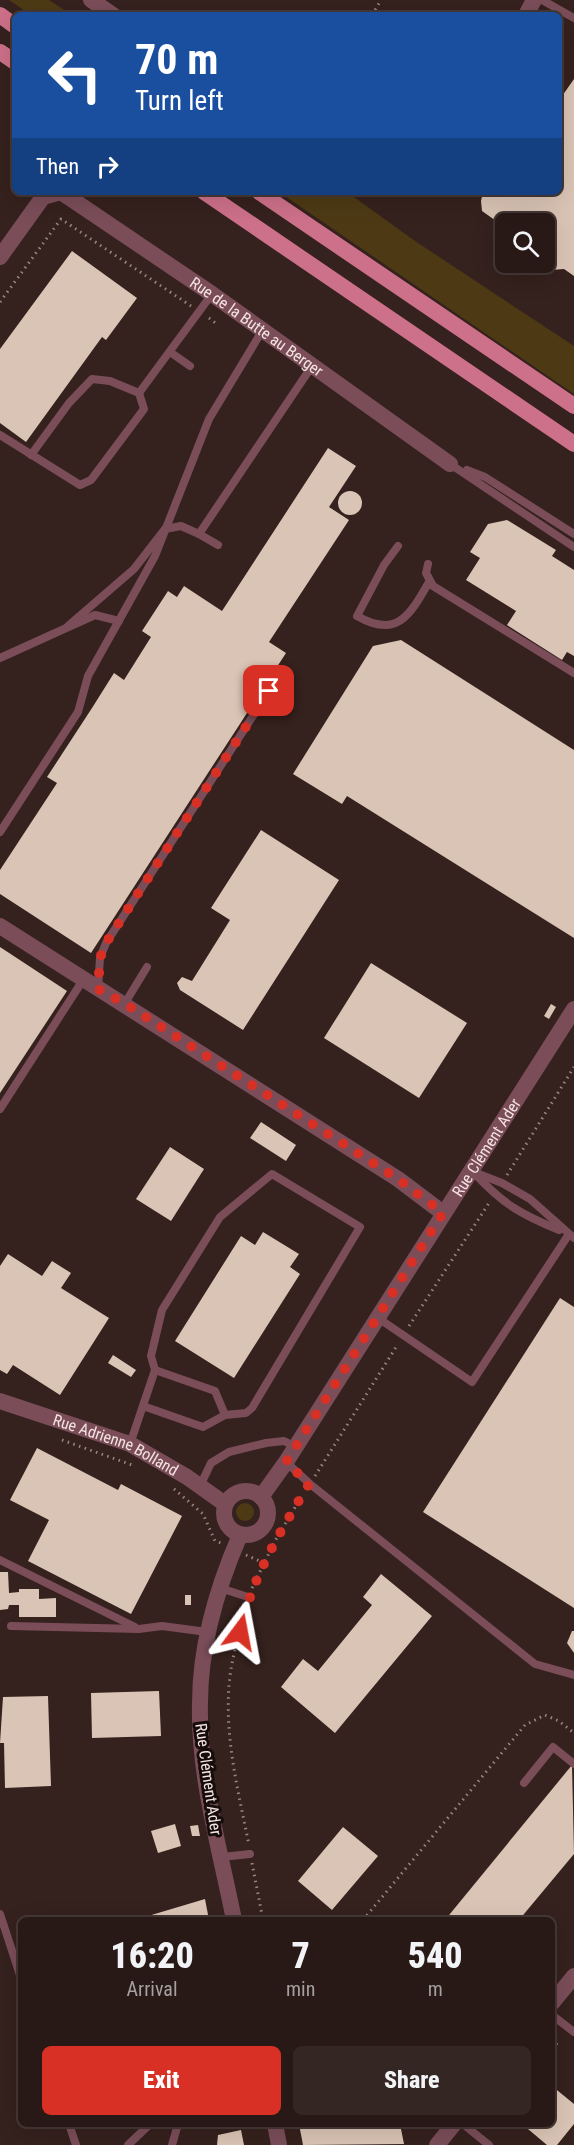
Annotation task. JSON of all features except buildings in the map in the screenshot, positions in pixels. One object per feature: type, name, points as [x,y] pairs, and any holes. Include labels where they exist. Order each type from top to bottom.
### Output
[{"type":"main road","points":[[208,195],[574,444]]},
{"type":"main road","points":[[263,195],[574,406]]},
{"type":"street","points":[[91,0],[108,12]]},
{"type":"street","name":"Rue de la Butte au Berger","points":[[0,257],[43,197],[51,195]]},
{"type":"street","name":"Rue de la Butte au Berger","points":[[66,195],[212,294],[450,464]]},
{"type":"street","points":[[0,926],[398,1179],[443,1213]]},
{"type":"street","name":"Rue Clément Ader","points":[[261,1497],[296,1447],[574,1009]]},
{"type":"street","name":"Rue Adrienne Bolland","points":[[0,1401],[130,1444],[200,1486],[225,1504]]},
{"type":"street","points":[[241,1491],[255,1493],[261,1497],[268,1509],[266,1524],[255,1534],[237,1542],[226,1523],[225,1504],[241,1491]]},
{"type":"street","name":"Rue Clément Ader","points":[[233,1917],[201,1743],[200,1703],[207,1632],[237,1542]]},
{"type":"street","points":[[555,1999],[574,1976]]},
{"type":"street","points":[[276,2127],[279,2145]]},
{"type":"street","points":[[437,2145],[452,2127]]},
{"type":"lane","points":[[542,0],[574,18]]},
{"type":"lane","points":[[139,393],[212,294]]},
{"type":"lane","points":[[0,832],[78,712],[88,676],[155,556],[209,419],[262,331]]},
{"type":"lane","points":[[170,352],[190,366]]},
{"type":"lane","points":[[200,534],[312,366]]},
{"type":"lane","points":[[31,455],[69,403],[92,379],[110,381],[139,393]]},
{"type":"lane","points":[[0,435],[80,485],[91,480],[144,409],[139,393]]},
{"type":"lane","points":[[450,464],[485,477],[574,534]]},
{"type":"lane","points":[[450,464],[574,547]]},
{"type":"lane","points":[[68,626],[134,569],[165,529],[181,525],[218,545]]},
{"type":"lane","points":[[398,546],[384,565],[357,616],[375,626],[391,625],[414,610],[429,582]]},
{"type":"lane","points":[[428,564],[426,573],[429,582],[574,673]]},
{"type":"lane","points":[[0,658],[95,615],[103,615],[119,621]]},
{"type":"lane","points":[[98,989],[100,958],[106,943],[282,671]]},
{"type":"lane","points":[[124,1003],[147,967]]},
{"type":"lane","points":[[0,1109],[83,980]]},
{"type":"lane","points":[[471,1171],[502,1183],[530,1199],[570,1235]]},
{"type":"lane","points":[[471,1171],[494,1195],[521,1214],[570,1235]]},
{"type":"lane","points":[[130,1444],[155,1370],[151,1356],[162,1310],[220,1217],[272,1174],[360,1227],[252,1408],[246,1413],[225,1415],[203,1427],[143,1406]]},
{"type":"lane","points":[[378,1318],[472,1382],[570,1235]]},
{"type":"lane","points":[[155,1370],[214,1391],[225,1415]]},
{"type":"lane","points":[[200,1486],[211,1463],[228,1452],[284,1441],[296,1447]]},
{"type":"lane","points":[[286,1462],[309,1484],[535,1664],[574,1675]]},
{"type":"lane","points":[[0,1560],[139,1629]]},
{"type":"lane","points":[[220,1588],[248,1597]]},
{"type":"lane","points":[[11,1626],[139,1629],[162,1626],[207,1632]]},
{"type":"lane","points":[[524,1784],[553,1748],[574,1764]]},
{"type":"lane","points":[[222,1857],[250,1854]]},
{"type":"lane","points":[[0,1914],[18,1969]]},
{"type":"lane","points":[[555,2017],[574,2032]]},
{"type":"lane","points":[[70,2127],[76,2145]]},
{"type":"lane","points":[[128,2145],[147,2127]]},
{"type":"lane","points":[[172,2145],[177,2127]]},
{"type":"lane","points":[[467,2127],[489,2145]]},
{"type":"path","points":[[0,302],[61,219],[218,325]]},
{"type":"path","points":[[502,1183],[574,1067]]},
{"type":"path","points":[[262,1917],[234,1768],[230,1723],[230,1677],[248,1597],[264,1563],[309,1484],[494,1195]]},
{"type":"path","points":[[56,1437],[142,1469]]},
{"type":"path","points":[[167,1482],[203,1514],[215,1541],[237,1542],[264,1563]]},
{"type":"path","points":[[365,1917],[525,1725],[545,1715],[559,1721],[574,1733]]},
{"type":"shaded area","points":[[9,0],[49,0],[67,12],[27,12]]},
{"type":"shaded area","points":[[283,195],[351,195],[415,241],[574,346],[574,394]]},
{"type":"shaded area","points":[[245,1503],[251,1506],[254,1512],[251,1518],[245,1521],[239,1518],[236,1512],[239,1506]]},
{"type":"route","points":[[240,1632],[248,1597],[274,1541],[309,1484],[286,1462],[443,1213],[398,1179],[124,1003],[98,989],[100,958],[106,943],[269,691]]}]
